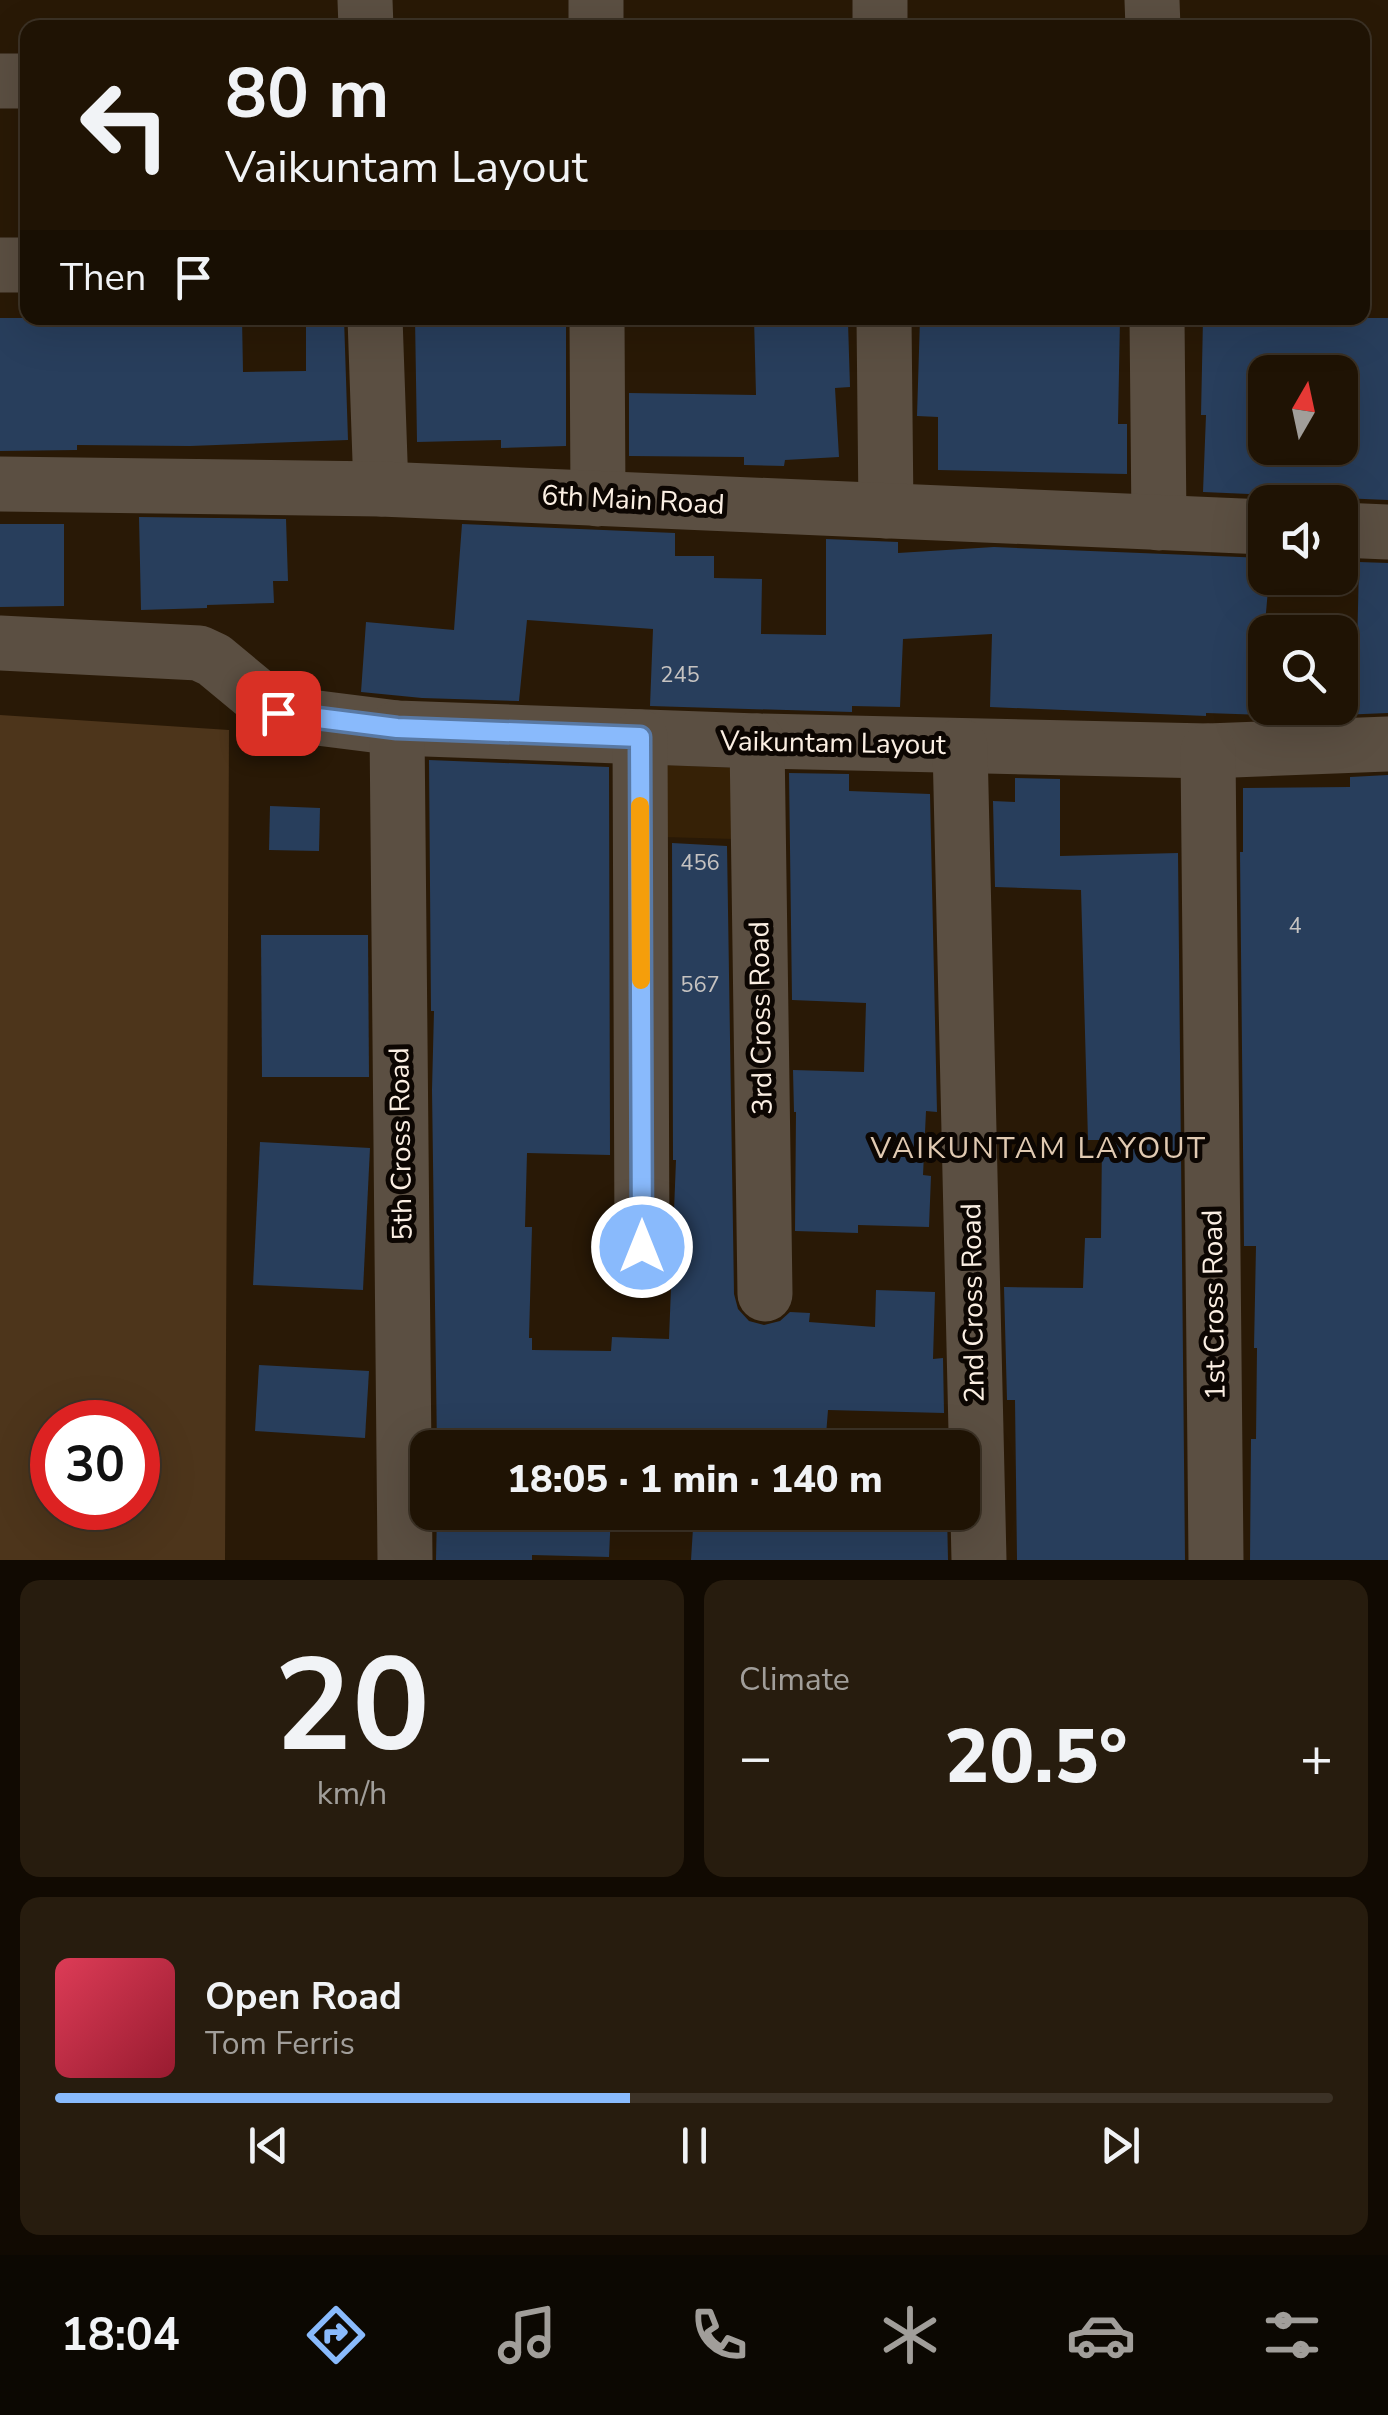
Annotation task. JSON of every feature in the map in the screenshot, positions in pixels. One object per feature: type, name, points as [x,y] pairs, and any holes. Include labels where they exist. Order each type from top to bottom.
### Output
[{"type":"street","points":[[375,325],[381,489]]},
{"type":"street","points":[[598,325],[598,499]]},
{"type":"street","points":[[884,325],[886,512]]},
{"type":"street","points":[[1157,325],[1160,523]]},
{"type":"street","name":"6th Main Road","points":[[0,484],[381,489],[1248,526]]},
{"type":"street","points":[[1358,531],[1388,532]]},
{"type":"street","name":"Vaikuntam Layout","points":[[0,642],[199,653],[214,660],[278,713],[397,728],[757,742],[1208,751],[1388,744]]},
{"type":"street","name":"5th Cross Road","points":[[397,728],[406,1560]]},
{"type":"street","points":[[640,737],[642,1247]]},
{"type":"street","name":"3rd Cross Road","points":[[757,742],[766,1294]]},
{"type":"street","name":"2nd Cross Road","points":[[960,746],[979,1560]]},
{"type":"street","name":"1st Cross Road","points":[[1208,751],[1216,1560]]},
{"type":"shaded area","points":[[0,715],[229,730],[225,1560],[0,1560]]},
{"type":"shaded area","points":[[665,765],[736,768],[733,839],[663,837]]},
{"type":"building","points":[[0,318],[20,318],[20,325],[242,325],[243,372],[306,371],[306,325],[344,325],[348,440],[190,446],[77,445],[77,450],[0,451]]},
{"type":"building","points":[[1370,318],[1388,318],[1388,500],[1358,499],[1358,485],[1248,485],[1248,494],[1203,492],[1206,415],[1201,415],[1203,325],[1370,325]]},
{"type":"building","points":[[415,325],[566,325],[566,446],[501,448],[501,440],[417,442]]},
{"type":"building","points":[[754,325],[848,325],[850,387],[835,388],[839,457],[785,460],[784,466],[744,465],[744,457],[629,456],[629,393],[756,395]]},
{"type":"building","points":[[920,325],[1120,325],[1118,424],[1127,424],[1127,474],[938,470],[938,417],[917,416]]},
{"type":"building","points":[[139,517],[286,519],[288,581],[273,581],[274,603],[141,610]]},
{"type":"building","points":[[0,524],[64,524],[64,606],[0,607]]},
{"type":"building","points":[[462,524],[675,533],[675,556],[714,556],[714,578],[762,579],[761,634],[826,635],[826,539],[898,542],[898,553],[994,547],[1248,557],[1248,595],[1268,595],[1266,615],[1248,615],[1248,714],[990,707],[992,634],[903,639],[900,707],[852,706],[852,712],[650,706],[653,629],[527,620],[519,701],[361,692],[366,622],[454,630]]},
{"type":"building","points":[[1359,562],[1388,563],[1388,713],[1358,714]]},
{"type":"building","points":[[429,760],[609,767],[610,1155],[527,1153],[525,1227],[532,1227],[529,1338],[532,1350],[611,1351],[612,1337],[669,1339],[676,1160],[672,843],[727,846],[734,1294],[738,1309],[749,1321],[764,1325],[780,1321],[790,1312],[810,1313],[809,1322],[875,1327],[876,1290],[935,1292],[933,1359],[943,1358],[944,1413],[828,1410],[826,1430],[437,1430]]},
{"type":"building","points":[[789,773],[849,774],[849,791],[930,794],[937,1112],[926,1111],[923,1175],[931,1176],[929,1227],[858,1225],[858,1233],[795,1231],[793,1070],[864,1072],[866,1003],[792,1000]]},
{"type":"building","points":[[1388,775],[1388,1560],[1250,1560],[1257,1348],[1256,1246],[1244,1246],[1240,852],[1243,788],[1350,787],[1350,777]]},
{"type":"building","points":[[1015,778],[1060,779],[1060,856],[1178,853],[1185,1560],[1017,1560],[1015,1400],[1007,1400],[1004,1287],[1083,1288],[1085,1238],[1101,1238],[1102,1140],[1088,1140],[1081,890],[995,887],[993,801],[1015,802]]},
{"type":"building","points":[[270,806],[320,808],[319,851],[269,850]]},
{"type":"building","points":[[261,935],[368,935],[369,1077],[262,1077]]},
{"type":"building","points":[[260,1142],[370,1148],[363,1290],[253,1285]]},
{"type":"building","points":[[259,1365],[369,1371],[365,1438],[255,1431]]},
{"type":"building","points":[[437,1530],[610,1530],[609,1557],[532,1555],[532,1560],[436,1560]]},
{"type":"building","points":[[693,1530],[947,1530],[948,1560],[691,1560]]},
{"type":"slow traffic","points":[[640,806],[641,980]]},
{"type":"district","name":"VAIKUNTAM LAYOUT","points":[[1039,1148]]},
{"type":"route","points":[[278,713],[397,728],[640,737],[642,1247]]}]
